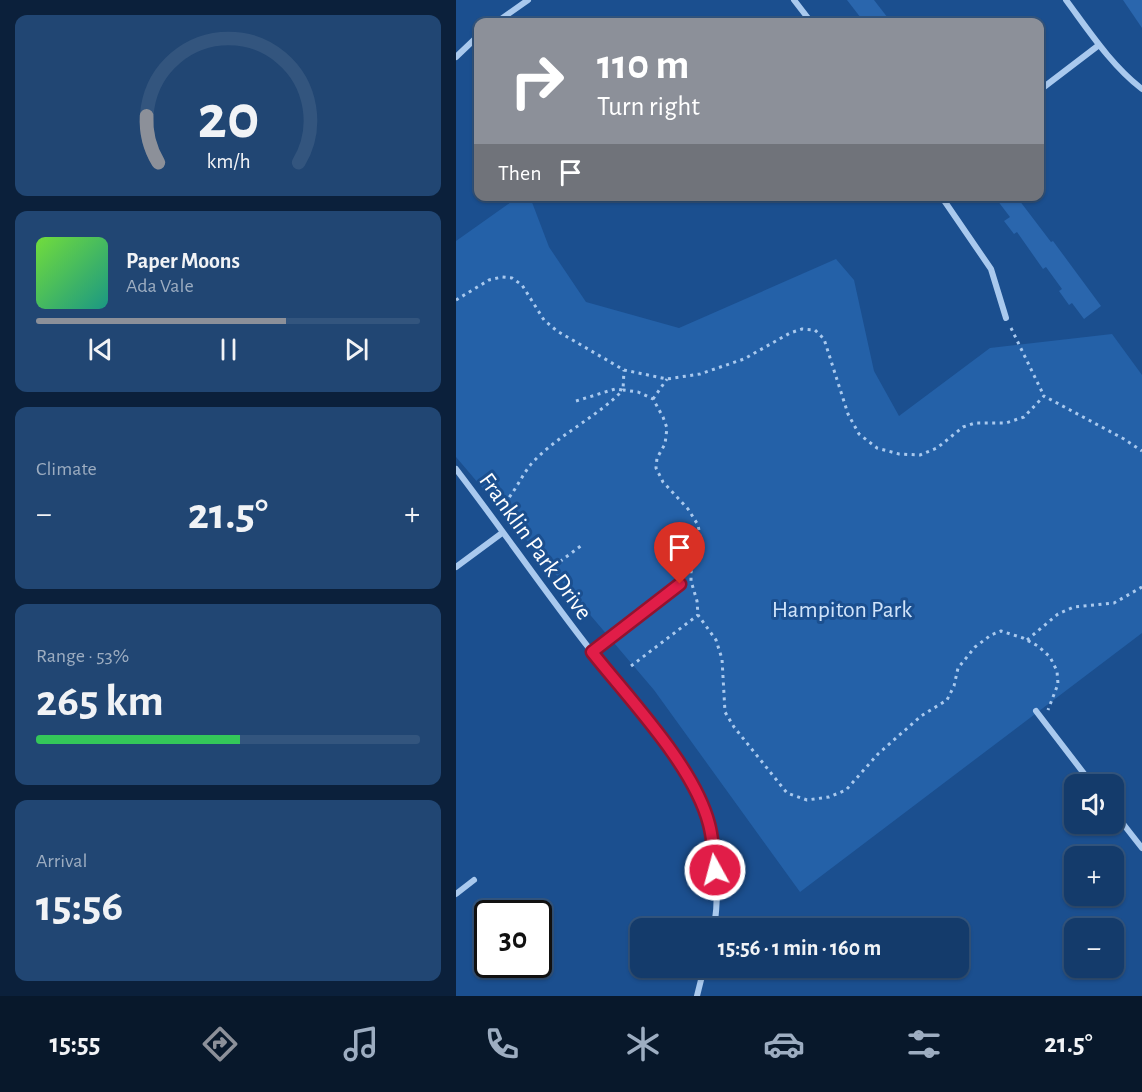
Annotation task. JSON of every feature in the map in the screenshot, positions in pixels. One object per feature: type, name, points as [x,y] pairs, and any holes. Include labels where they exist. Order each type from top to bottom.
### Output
[{"type":"street","points":[[503,18],[528,0]]},
{"type":"street","points":[[794,0],[808,18]]},
{"type":"street","points":[[1066,0],[1099,45],[1131,81],[1142,89]]},
{"type":"street","points":[[456,57],[474,40]]},
{"type":"street","points":[[1044,87],[1099,45]]},
{"type":"street","points":[[944,201],[991,269],[1006,318]]},
{"type":"street","name":"Franklin Park Drive","points":[[456,469],[592,652],[679,762],[702,803],[709,823],[714,862],[716,918]]},
{"type":"street","points":[[456,567],[502,533]]},
{"type":"street","points":[[1036,711],[1084,774]]},
{"type":"street","points":[[1124,825],[1142,848]]},
{"type":"street","points":[[456,894],[474,880]]},
{"type":"street","points":[[697,996],[702,978]]},
{"type":"lane","points":[[592,652],[680,584]]},
{"type":"path","points":[[456,300],[489,280],[502,277],[512,278],[522,285],[544,320],[557,331],[624,370],[667,379],[700,374],[744,359],[790,333],[802,329],[815,330],[824,339],[848,414],[859,434],[876,448],[899,454],[921,455],[937,448],[963,427],[975,423],[1006,423],[1024,417],[1044,396]]},
{"type":"path","points":[[1006,318],[1044,396],[1095,422],[1142,451]]},
{"type":"path","points":[[491,515],[506,502],[532,463],[611,402],[623,390],[624,370]]},
{"type":"path","points":[[653,399],[667,379]]},
{"type":"path","points":[[576,401],[615,389],[638,392],[653,399],[667,428],[665,444],[657,458],[656,468],[663,482],[688,509],[698,525],[701,542],[691,572],[698,615],[716,640],[722,659],[725,712],[734,727],[787,793],[807,800],[830,797],[846,790],[878,754],[921,716],[946,700],[954,686],[958,668],[975,647],[991,635],[1002,631],[1038,646],[1050,657],[1057,671],[1058,684],[1055,695],[1042,720]]},
{"type":"path","points":[[554,566],[582,545]]},
{"type":"path","points":[[1027,640],[1058,614],[1074,607],[1114,603],[1142,587]]},
{"type":"path","points":[[632,666],[698,615]]},
{"type":"green space","name":"Hampiton Park","points":[[512,201],[532,201],[549,247],[586,302],[679,328],[836,259],[854,280],[874,371],[899,416],[990,348],[1112,334],[1142,375],[1142,633],[800,892],[654,690],[456,457],[456,241]]},
{"type":"building","points":[[847,0],[874,0],[888,18],[861,18]]},
{"type":"building","points":[[1123,0],[1142,0],[1142,28]]},
{"type":"building","points":[[998,201],[1020,201],[1101,306],[1084,319],[1072,303],[1069,305],[1059,291],[1062,289],[1046,267],[1043,269],[1017,232],[1014,234],[1004,221],[1010,217]]},
{"type":"route","points":[[680,584],[592,652],[679,762],[702,803],[709,823],[715,870]]}]
